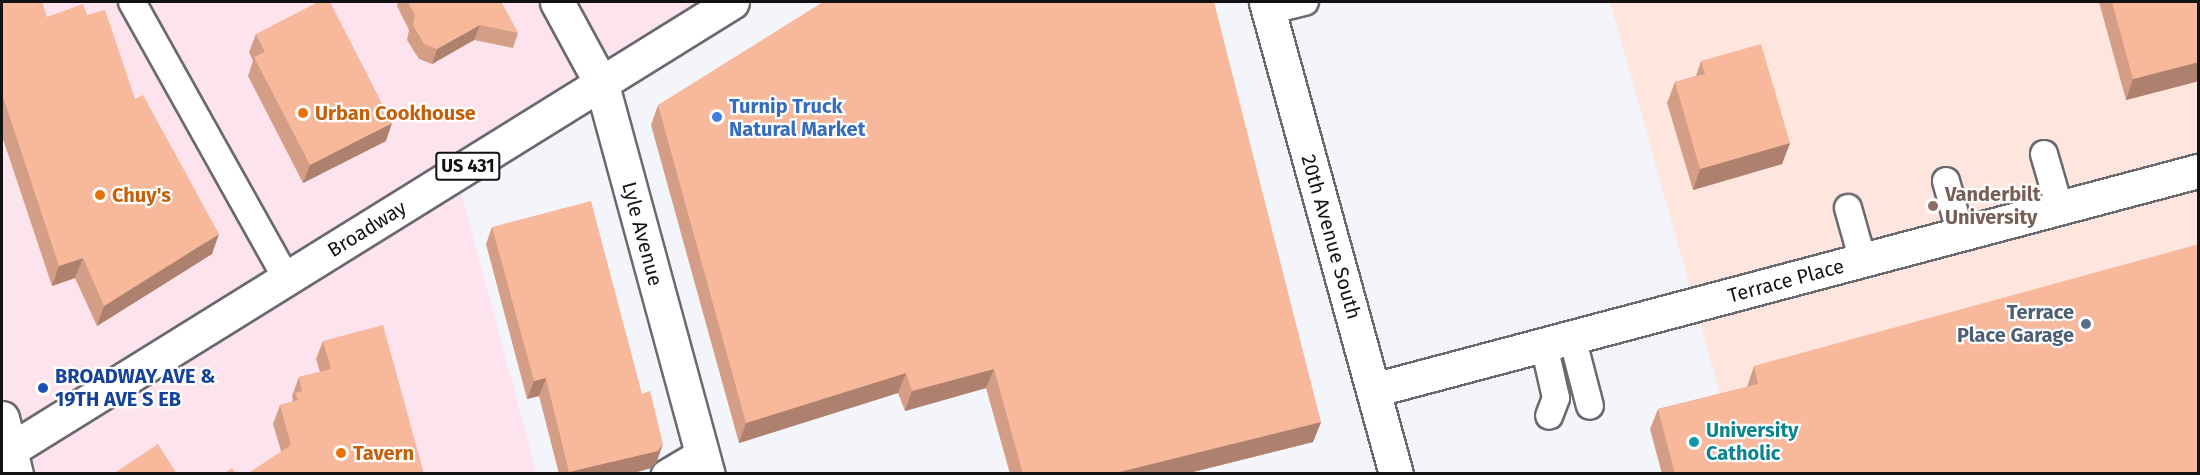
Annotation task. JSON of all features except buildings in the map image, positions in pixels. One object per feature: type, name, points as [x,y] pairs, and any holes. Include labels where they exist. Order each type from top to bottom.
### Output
[{"type":"street","name":"Lyle Avenue","points":[[557,2],[603,84],[705,463]]},
{"type":"street","name":"Broadway","points":[[9,459],[287,279],[732,2]]},
{"type":"street","name":"20th Avenue South","points":[[1267,6],[1396,474]]},
{"type":"street","name":"Terrace Place","points":[[1373,390],[2199,171]]},
{"type":"street","points":[[2,418],[9,459]]},
{"type":"lane","points":[[132,2],[287,279]]},
{"type":"lane","points":[[1267,6],[1305,2]]},
{"type":"lane","points":[[2044,154],[2060,208]]},
{"type":"lane","points":[[1946,181],[1961,235]]},
{"type":"lane","points":[[1848,208],[1863,261]]},
{"type":"lane","points":[[1558,341],[1590,406]]},
{"type":"lane","points":[[1549,416],[1556,398],[1558,341]]},
{"type":"lane","points":[[665,474],[705,463]]},
{"type":"shaded area","points":[[2,2],[732,2],[456,173],[537,474],[2,473]]},
{"type":"shaded area","name":"Vanderbilt University","points":[[1610,2],[2198,2],[2198,473],[1734,444]]},
{"type":"place","name":"Urban Cookhouse","points":[[303,113]]},
{"type":"place","name":"Turnip Truck Natural Market","points":[[717,117]]},
{"type":"place","name":"Chuy's","points":[[100,195]]},
{"type":"place","name":"Vanderbilt University","points":[[1933,206]]},
{"type":"place","name":"Terrace Place Garage","points":[[2086,324]]},
{"type":"place","name":"BROADWAY AVE & 19TH AVE S EB","points":[[43,388]]},
{"type":"place","name":"University Catholic","points":[[1694,442]]},
{"type":"place","name":"Tavern","points":[[341,453]]}]
